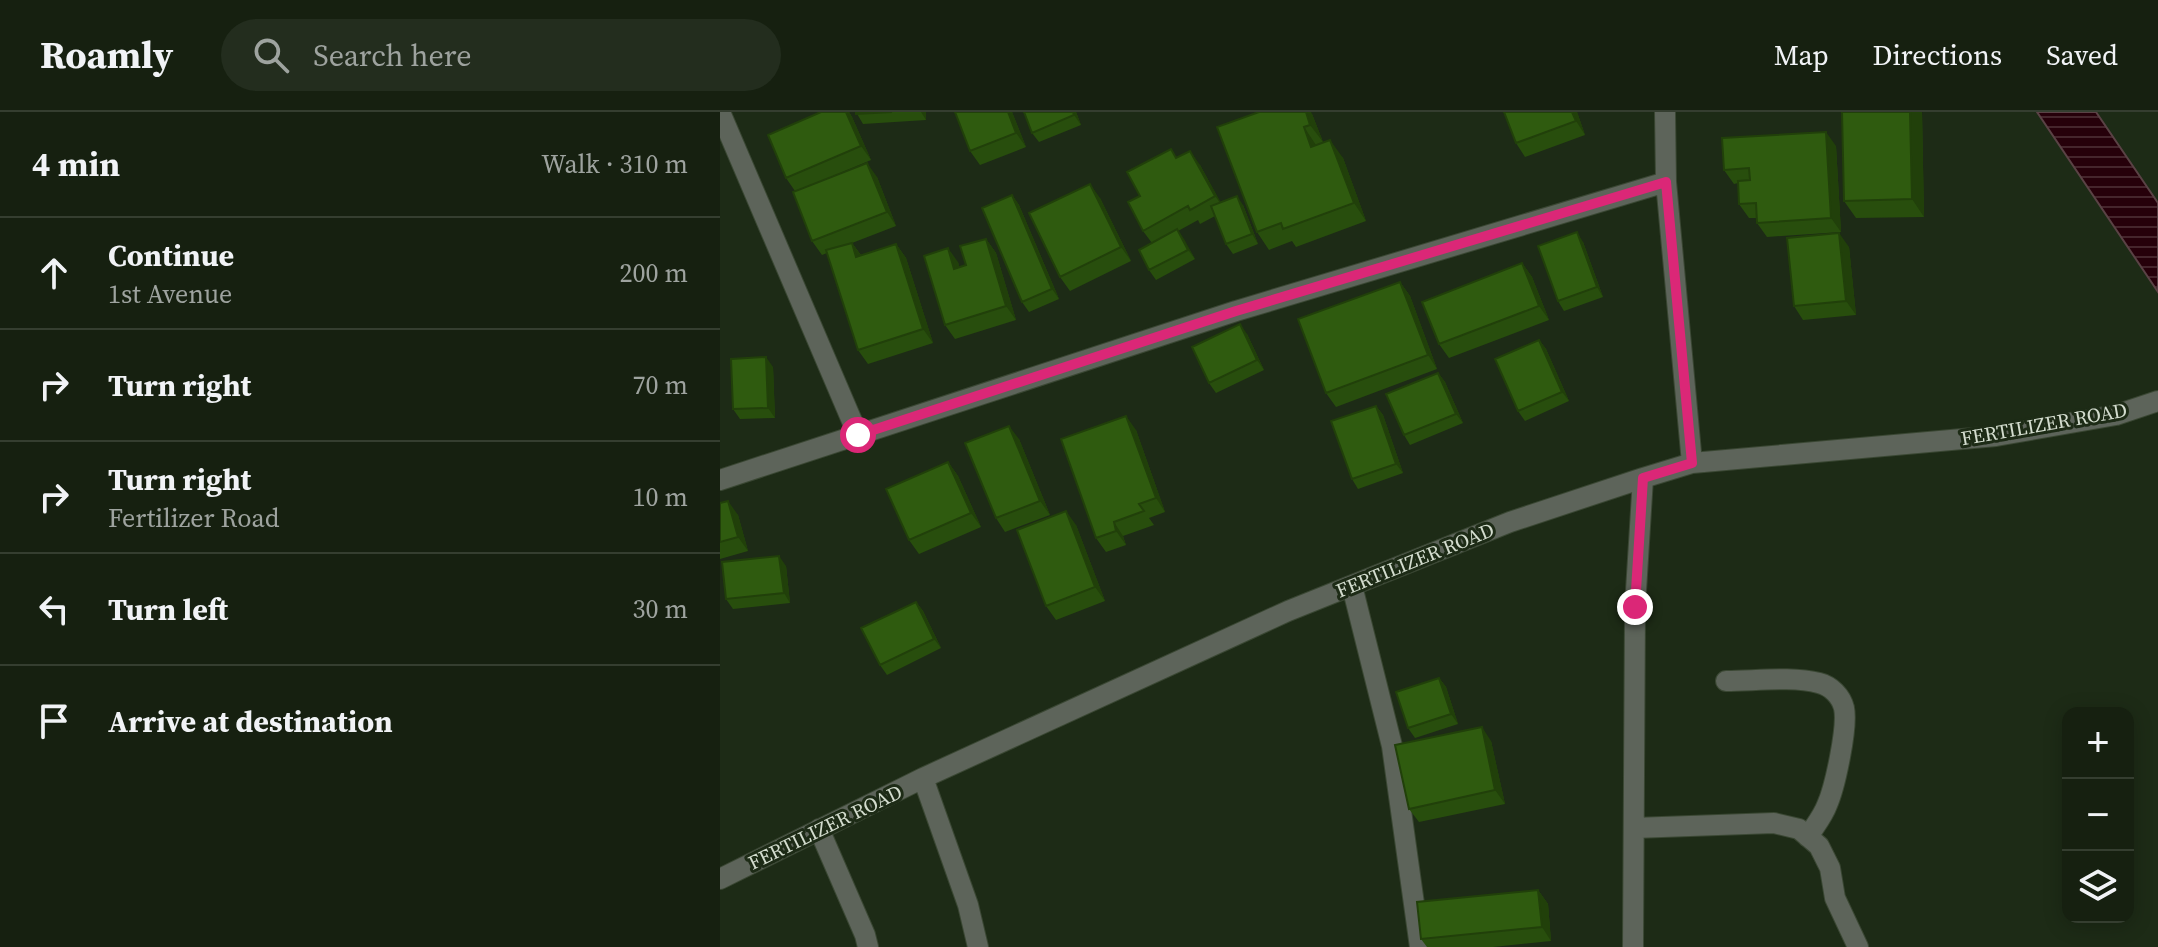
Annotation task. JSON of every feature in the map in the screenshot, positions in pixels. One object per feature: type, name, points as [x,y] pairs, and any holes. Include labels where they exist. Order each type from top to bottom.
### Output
[{"type":"street","points":[[720,112],[858,435]]},
{"type":"street","points":[[1665,112],[1666,182],[1692,463]]},
{"type":"street","points":[[720,480],[1236,311],[1666,182]]},
{"type":"street","name":"FERTILIZER ROAD","points":[[720,879],[923,778],[1288,611],[1510,522],[1692,463],[1996,436],[2116,415],[2158,401]]},
{"type":"street","points":[[1633,947],[1635,607],[1643,478]]},
{"type":"street","points":[[1352,586],[1392,746],[1420,947]]},
{"type":"street","points":[[1726,681],[1796,680],[1821,683],[1838,694],[1844,707],[1844,728],[1834,782],[1828,805],[1808,837]]},
{"type":"street","points":[[923,778],[968,905],[978,947]]},
{"type":"street","points":[[1634,828],[1774,823],[1799,829],[1819,846],[1830,868],[1835,898],[1858,947]]},
{"type":"street","points":[[819,829],[868,947]]},
{"type":"shaded area","points":[[2037,112],[2096,112],[2158,203],[2158,292]]},
{"type":"building","points":[[821,112],[846,112],[861,146],[786,178],[768,135]]},
{"type":"building","points":[[955,112],[1008,112],[1016,133],[970,151]]},
{"type":"building","points":[[1024,112],[1073,112],[1074,115],[1032,133]]},
{"type":"building","points":[[1259,112],[1306,112],[1310,125],[1304,127],[1311,147],[1330,140],[1354,203],[1283,229],[1281,223],[1257,232],[1217,127]]},
{"type":"building","points":[[1504,112],[1572,112],[1576,121],[1516,143]]},
{"type":"building","points":[[1842,112],[1910,112],[1912,199],[1844,201]]},
{"type":"building","points":[[1826,132],[1831,218],[1757,223],[1756,203],[1739,204],[1738,181],[1750,180],[1749,168],[1724,170],[1722,138]]},
{"type":"building","points":[[1171,149],[1176,158],[1190,151],[1215,196],[1190,210],[1188,206],[1143,231],[1128,202],[1140,196],[1127,172]]},
{"type":"building","points":[[867,163],[887,212],[812,241],[793,192]]},
{"type":"building","points":[[1090,184],[1121,247],[1060,277],[1029,213]]},
{"type":"building","points":[[1012,195],[1052,289],[1022,302],[982,208]]},
{"type":"building","points":[[1237,196],[1252,234],[1226,244],[1211,206]]},
{"type":"building","points":[[1177,229],[1188,250],[1149,270],[1139,250]]},
{"type":"building","points":[[1577,232],[1597,287],[1558,301],[1538,246]]},
{"type":"building","points":[[1839,233],[1846,301],[1794,306],[1787,238]]},
{"type":"building","points":[[986,239],[1006,306],[945,325],[924,256],[948,248],[954,269],[966,265],[960,246]]},
{"type":"building","points":[[852,243],[856,257],[896,244],[923,329],[858,350],[826,250]]},
{"type":"building","points":[[1522,263],[1539,306],[1439,344],[1422,302]]},
{"type":"building","points":[[1400,282],[1428,355],[1326,393],[1298,319]]},
{"type":"building","points":[[1240,324],[1257,360],[1209,383],[1192,347]]},
{"type":"building","points":[[1539,340],[1562,392],[1518,411],[1495,359]]},
{"type":"building","points":[[766,357],[768,408],[733,409],[731,359]]},
{"type":"building","points":[[1438,373],[1456,414],[1404,435],[1386,394]]},
{"type":"building","points":[[1376,406],[1396,464],[1352,479],[1331,421]]},
{"type":"building","points":[[1126,416],[1156,498],[1139,504],[1144,511],[1114,522],[1116,531],[1096,538],[1061,439]]},
{"type":"building","points":[[1009,426],[1040,501],[996,518],[965,443]]},
{"type":"building","points":[[948,462],[971,513],[909,540],[886,489]]},
{"type":"building","points":[[728,501],[738,537],[720,542],[720,503]]},
{"type":"building","points":[[1066,511],[1095,587],[1046,606],[1017,530]]},
{"type":"building","points":[[779,556],[784,593],[726,599],[722,562]]},
{"type":"building","points":[[916,602],[934,639],[880,665],[861,628]]},
{"type":"building","points":[[1439,678],[1451,714],[1408,728],[1396,692]]},
{"type":"building","points":[[1482,727],[1495,790],[1409,809],[1395,745]]},
{"type":"building","points":[[1538,890],[1542,927],[1421,939],[1417,902]]},
{"type":"route","points":[[858,435],[1236,311],[1666,182],[1692,463],[1643,478],[1635,607]]}]
